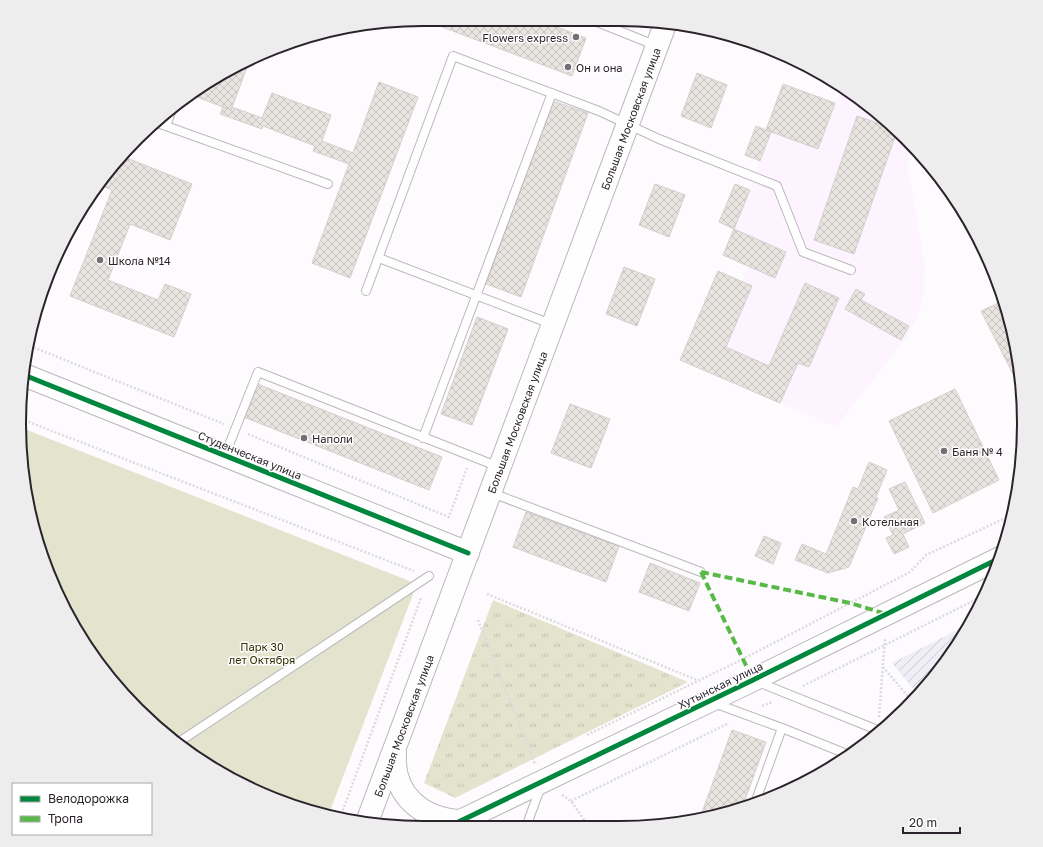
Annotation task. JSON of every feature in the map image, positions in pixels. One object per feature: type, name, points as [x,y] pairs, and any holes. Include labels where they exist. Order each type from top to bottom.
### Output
[{"type":"street","name":"Большая Московская улица","points":[[370,818],[664,28]]},
{"type":"street","name":"Студенческая улица","points":[[29,378],[468,553]]},
{"type":"street","name":"Хутынская улица","points":[[460,821],[754,680],[992,562]]},
{"type":"street","points":[[395,748],[394,761],[398,782],[402,791],[411,801],[428,814],[449,821]]},
{"type":"lane","points":[[607,26],[657,46]]},
{"type":"lane","points":[[366,291],[453,56],[599,111],[628,125],[754,178],[777,186],[803,252],[851,270]]},
{"type":"lane","points":[[423,438],[552,93]]},
{"type":"lane","points":[[166,126],[168,119]]},
{"type":"lane","points":[[162,124],[328,184]]},
{"type":"lane","points":[[378,258],[554,325]]},
{"type":"lane","points":[[225,456],[258,372],[500,468]]},
{"type":"lane","points":[[491,492],[701,572]]},
{"type":"lane","points":[[182,739],[429,576]]},
{"type":"lane","points":[[754,680],[874,729]]},
{"type":"lane","points":[[709,701],[842,752]]},
{"type":"lane","points":[[757,796],[782,728]]},
{"type":"lane","points":[[528,821],[542,782]]},
{"type":"path","points":[[26,421],[429,576],[342,812]]},
{"type":"path","points":[[449,516],[471,456]]},
{"type":"path","points":[[583,737],[697,680],[743,659],[910,572],[926,555],[1005,518]]},
{"type":"path","points":[[487,594],[697,680]]},
{"type":"path","points":[[879,724],[886,614]]},
{"type":"path","points":[[478,620],[542,782],[571,801],[585,821]]},
{"type":"path","points":[[883,667],[908,697]]},
{"type":"path","points":[[534,762],[541,758]]},
{"type":"shaded area","points":[[783,84],[835,103],[840,94],[843,95],[882,125],[910,152],[907,162],[925,267],[923,299],[916,320],[907,337],[836,427],[680,360],[718,271],[742,282],[749,266],[723,255],[734,229],[719,222],[735,184],[750,190],[760,161],[745,155],[756,126],[766,130]]},
{"type":"shaded area","points":[[960,629],[935,665],[915,690],[892,663]]},
{"type":"green space","name":"Парк 30 лет Октября","points":[[26,430],[417,584],[331,809],[296,800],[271,791],[225,768],[182,739],[161,722],[142,705],[125,686],[93,644],[67,599],[56,576],[47,551],[29,475]]},
{"type":"green space","points":[[493,600],[688,682],[455,798],[424,783]]},
{"type":"building","points":[[440,26],[554,26],[586,38],[572,76]]},
{"type":"building","points":[[247,68],[231,110],[197,97],[225,79]]},
{"type":"building","points":[[697,73],[727,85],[711,128],[681,116]]},
{"type":"building","points":[[379,82],[418,97],[350,278],[312,263],[349,164],[313,151],[315,146],[263,126],[262,129],[220,114],[223,107],[231,110],[232,107],[262,118],[272,93],[331,115],[322,141],[353,153]]},
{"type":"building","points":[[783,84],[835,103],[818,149],[766,130]]},
{"type":"building","points":[[553,101],[588,113],[521,297],[486,284]]},
{"type":"building","points":[[857,116],[881,124],[895,137],[854,254],[814,240]]},
{"type":"building","points":[[756,126],[771,132],[760,161],[745,155]]},
{"type":"building","name":"Школа №14","points":[[128,158],[192,184],[170,240],[130,224],[108,280],[158,300],[165,284],[191,294],[174,337],[70,296],[112,190],[105,187]]},
{"type":"building","points":[[655,184],[685,195],[669,237],[639,225]]},
{"type":"building","points":[[735,184],[750,190],[734,229],[719,222]]},
{"type":"building","points":[[734,229],[786,252],[775,278],[723,255]]},
{"type":"building","points":[[624,267],[655,279],[637,326],[606,314]]},
{"type":"building","points":[[718,271],[752,286],[726,347],[769,366],[805,283],[839,298],[809,367],[798,363],[780,403],[680,360]]},
{"type":"building","points":[[856,289],[865,294],[861,300],[909,326],[901,340],[845,309]]},
{"type":"building","points":[[998,303],[1009,346],[1014,377],[981,311]]},
{"type":"building","points":[[477,317],[508,329],[472,425],[441,414]]},
{"type":"building","points":[[255,383],[442,457],[429,490],[241,416]]},
{"type":"building","name":"Баня № 4","points":[[955,389],[999,480],[933,513],[889,421]]},
{"type":"building","points":[[570,404],[610,419],[591,468],[551,453]]},
{"type":"building","name":"Котельная","points":[[869,462],[887,470],[876,497],[878,498],[849,567],[828,573],[795,560],[802,544],[826,554],[853,487],[858,489]]},
{"type":"building","points":[[905,482],[925,523],[903,534],[909,547],[894,554],[886,538],[893,535],[884,517],[899,510],[889,489]]},
{"type":"building","points":[[526,512],[619,546],[606,582],[513,547]]},
{"type":"building","points":[[764,536],[781,543],[773,564],[755,556]]},
{"type":"building","points":[[650,563],[700,583],[689,611],[639,592]]},
{"type":"building","points":[[732,730],[766,742],[745,801],[702,812]]},
{"type":"marked path","points":[[701,572],[850,603],[886,614]]},
{"type":"marked path","points":[[701,572],[753,680]]},
{"type":"cycle path","points":[[29,377],[468,553]]},
{"type":"cycle path","points":[[460,821],[753,680],[992,562]]},
{"type":"place","name":"Flowers express","points":[[576,37]]},
{"type":"place","name":"Он и она","points":[[568,67]]},
{"type":"place","name":"Школа №14","points":[[100,260]]},
{"type":"place","name":"Наполи","points":[[304,438]]},
{"type":"place","name":"Баня № 4","points":[[944,451]]},
{"type":"place","name":"Котельная","points":[[854,521]]}]
